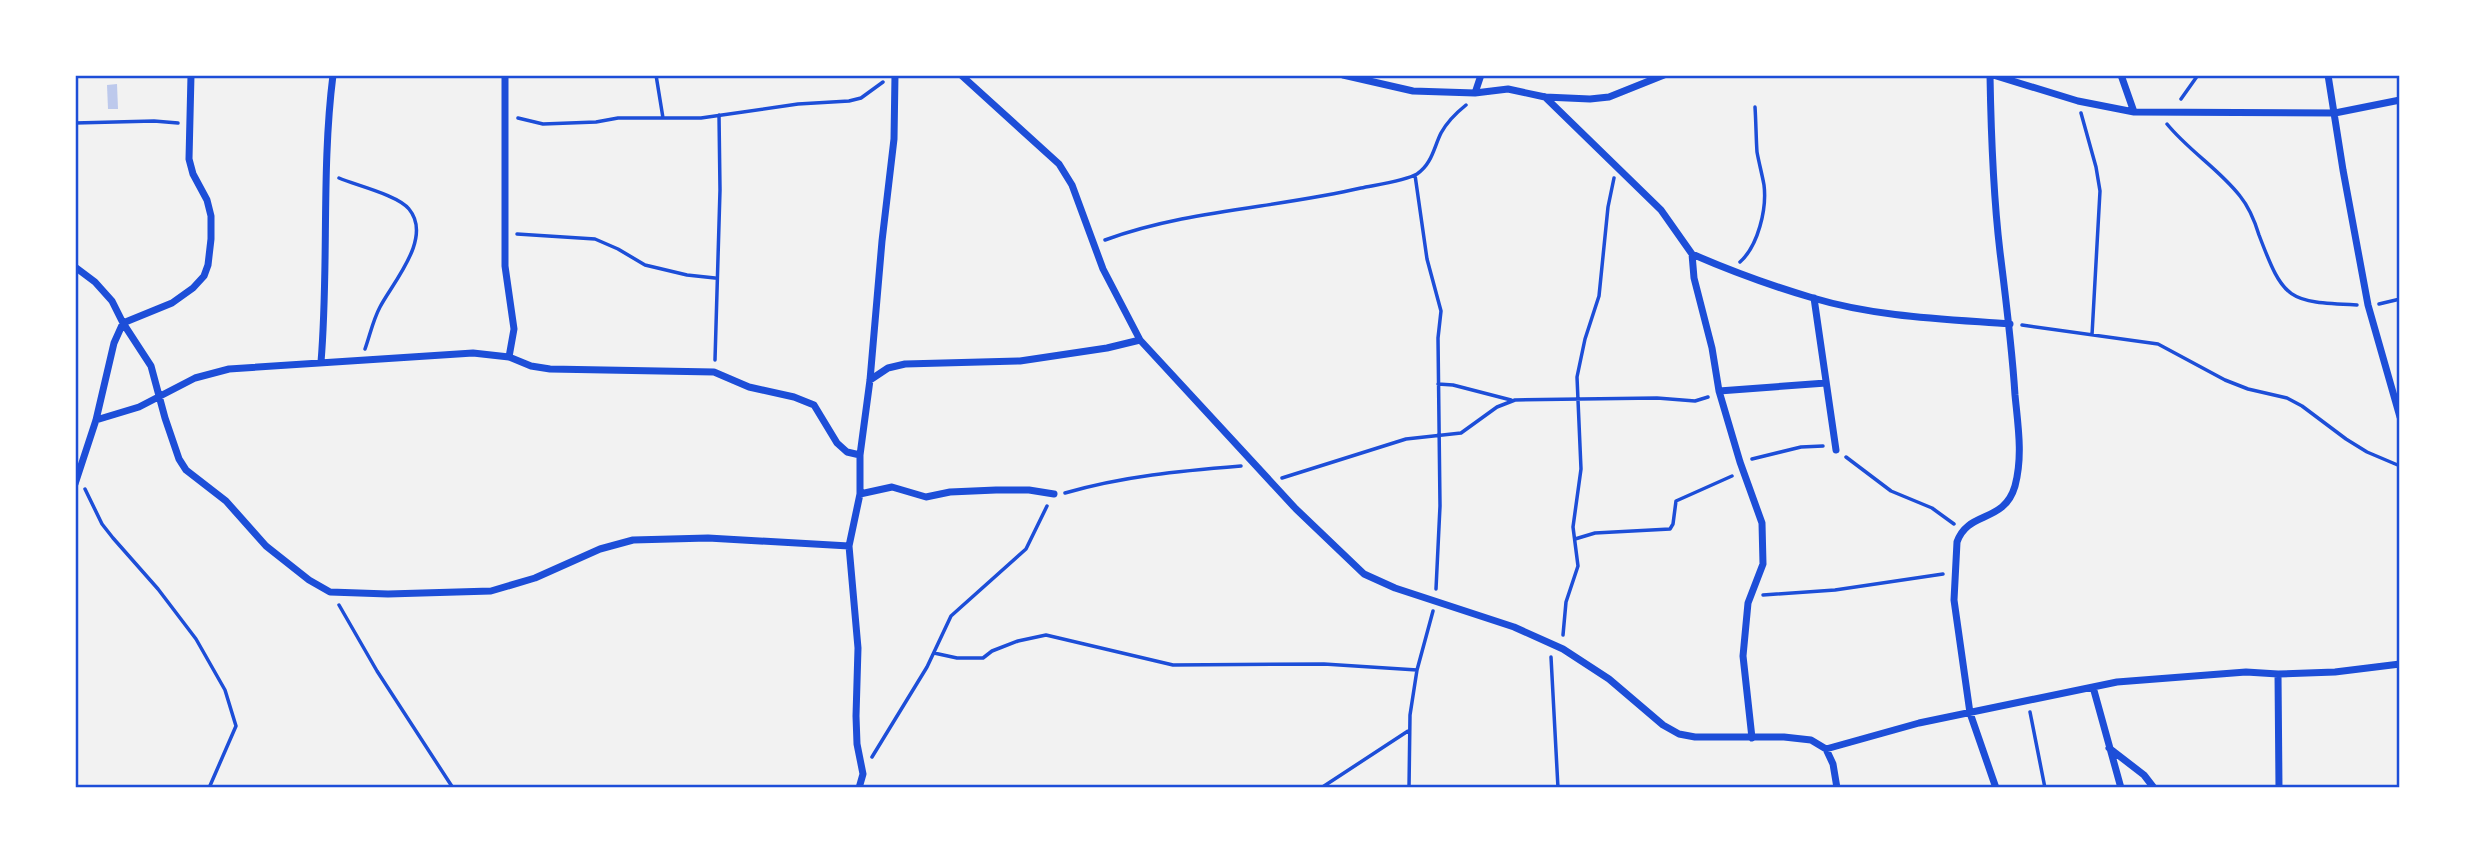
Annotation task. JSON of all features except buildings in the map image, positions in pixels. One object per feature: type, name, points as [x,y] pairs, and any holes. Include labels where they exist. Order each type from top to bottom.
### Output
[{"type":"street","points":[[75,484],[123,323],[172,303],[193,288],[204,276],[208,265],[211,216],[207,200],[191,167],[191,75]]},
{"type":"street","points":[[321,362],[326,306],[327,173],[333,75]]},
{"type":"street","points":[[505,75],[505,266],[513,329],[509,357]]},
{"type":"street","points":[[859,788],[863,774],[858,744],[859,648],[849,546],[860,494],[860,455],[894,139],[895,75]]},
{"type":"street","points":[[961,75],[1059,164],[1072,185],[1103,269],[1140,340],[1188,389],[1253,465],[1364,574],[1395,588],[1514,627],[1563,649],[1609,679],[1663,725],[1679,734],[1695,737],[1811,740],[1826,749],[1833,764],[1837,788]]},
{"type":"street","points":[[1343,75],[1413,91],[1475,93],[1508,89],[1545,97],[1590,99],[1609,97],[1664,75]]},
{"type":"street","points":[[1475,93],[1481,75]]},
{"type":"street","points":[[1996,788],[1970,713],[1954,600],[1957,542],[1962,529],[1992,515],[2006,504],[2015,486],[2020,457],[2010,324],[1994,197],[1991,75],[2078,101],[2134,112],[2335,113],[2400,100]]},
{"type":"street","points":[[2121,75],[2134,112]]},
{"type":"street","points":[[2328,75],[2368,305],[2400,417]]},
{"type":"street","points":[[1545,97],[1661,210],[1692,254],[1694,278],[1720,391],[1741,466],[1762,523],[1763,564],[1751,595],[1743,656],[1752,738]]},
{"type":"street","points":[[1692,254],[1814,299],[1919,317],[2010,324]]},
{"type":"street","points":[[75,267],[95,282],[113,301],[123,323],[151,366],[177,452],[186,470],[226,501],[266,546],[309,580],[330,592],[388,594],[491,591],[535,579],[600,549],[633,540],[708,538],[849,546]]},
{"type":"street","points":[[1814,299],[1836,450]]},
{"type":"street","points":[[870,380],[888,368],[905,364],[1020,361],[1107,348],[1140,340]]},
{"type":"street","points":[[96,420],[127,411],[195,379],[229,369],[472,353],[509,357],[531,366],[550,369],[714,372],[749,387],[794,397],[814,405],[837,443],[847,452],[860,455]]},
{"type":"street","points":[[1720,391],[1826,383]]},
{"type":"street","points":[[860,494],[892,487],[926,497],[950,492],[996,490],[1028,490],[1054,494]]},
{"type":"street","points":[[1826,749],[1919,723],[2092,687],[2203,674],[2335,672],[2400,664]]},
{"type":"street","points":[[2278,674],[2279,788]]},
{"type":"street","points":[[2092,687],[2121,788]]},
{"type":"street","points":[[2109,747],[2144,775],[2154,788]]},
{"type":"path","points":[[656,75],[664,118]]},
{"type":"path","points":[[506,106],[519,120],[543,124],[596,122],[618,118],[701,118],[861,98],[889,75]]},
{"type":"path","points":[[2172,112],[2198,75]]},
{"type":"path","points":[[1093,245],[1138,228],[1337,194],[1415,175],[1437,148],[1440,134],[1447,124],[1469,103],[1475,93]]},
{"type":"path","points":[[2078,101],[2096,167],[2099,191],[2092,335]]},
{"type":"path","points":[[1730,270],[1750,251],[1763,202],[1755,107]]},
{"type":"path","points":[[2157,111],[2180,141],[2229,183],[2243,200],[2255,222],[2272,269],[2288,293],[2318,303],[2368,305],[2400,299]]},
{"type":"path","points":[[714,372],[720,190],[719,115]]},
{"type":"path","points":[[75,123],[155,121],[191,124]]},
{"type":"path","points":[[1563,649],[1566,602],[1578,566],[1573,527],[1581,469],[1577,377],[1599,296],[1608,207],[1617,166]]},
{"type":"path","points":[[327,173],[396,200],[408,208],[416,225],[414,246],[406,266],[378,311],[360,359]]},
{"type":"path","points":[[1409,788],[1408,731],[1418,670],[1436,601],[1440,436],[1438,384],[1441,312],[1427,259],[1415,175]]},
{"type":"path","points":[[505,233],[594,239],[645,265],[687,275],[716,278]]},
{"type":"path","points":[[2010,324],[2158,344],[2225,380],[2302,405],[2357,446],[2400,466]]},
{"type":"path","points":[[1438,384],[1515,400],[1657,398],[1695,401],[1720,391]]},
{"type":"path","points":[[1270,482],[1406,439],[1461,433],[1497,407],[1515,400]]},
{"type":"path","points":[[1575,539],[1595,533],[1670,529],[1676,502],[1707,489],[1741,466],[1801,447],[1816,445],[1836,450],[1891,491],[1932,508],[1962,529]]},
{"type":"path","points":[[863,774],[934,653],[951,616],[1026,549],[1054,494],[1101,482],[1172,471],[1253,465]]},
{"type":"path","points":[[78,474],[102,524],[158,589],[196,639],[225,690],[236,726],[209,788]]},
{"type":"path","points":[[1751,595],[1835,590],[1955,573]]},
{"type":"path","points":[[330,592],[350,620],[377,671],[453,788]]},
{"type":"path","points":[[934,653],[957,658],[983,658],[992,651],[1018,641],[1045,635],[1173,664],[1324,664],[1418,670]]},
{"type":"path","points":[[1549,642],[1554,688],[1558,788]]},
{"type":"path","points":[[2027,700],[2045,788]]},
{"type":"path","points":[[1321,788],[1408,731]]}]
